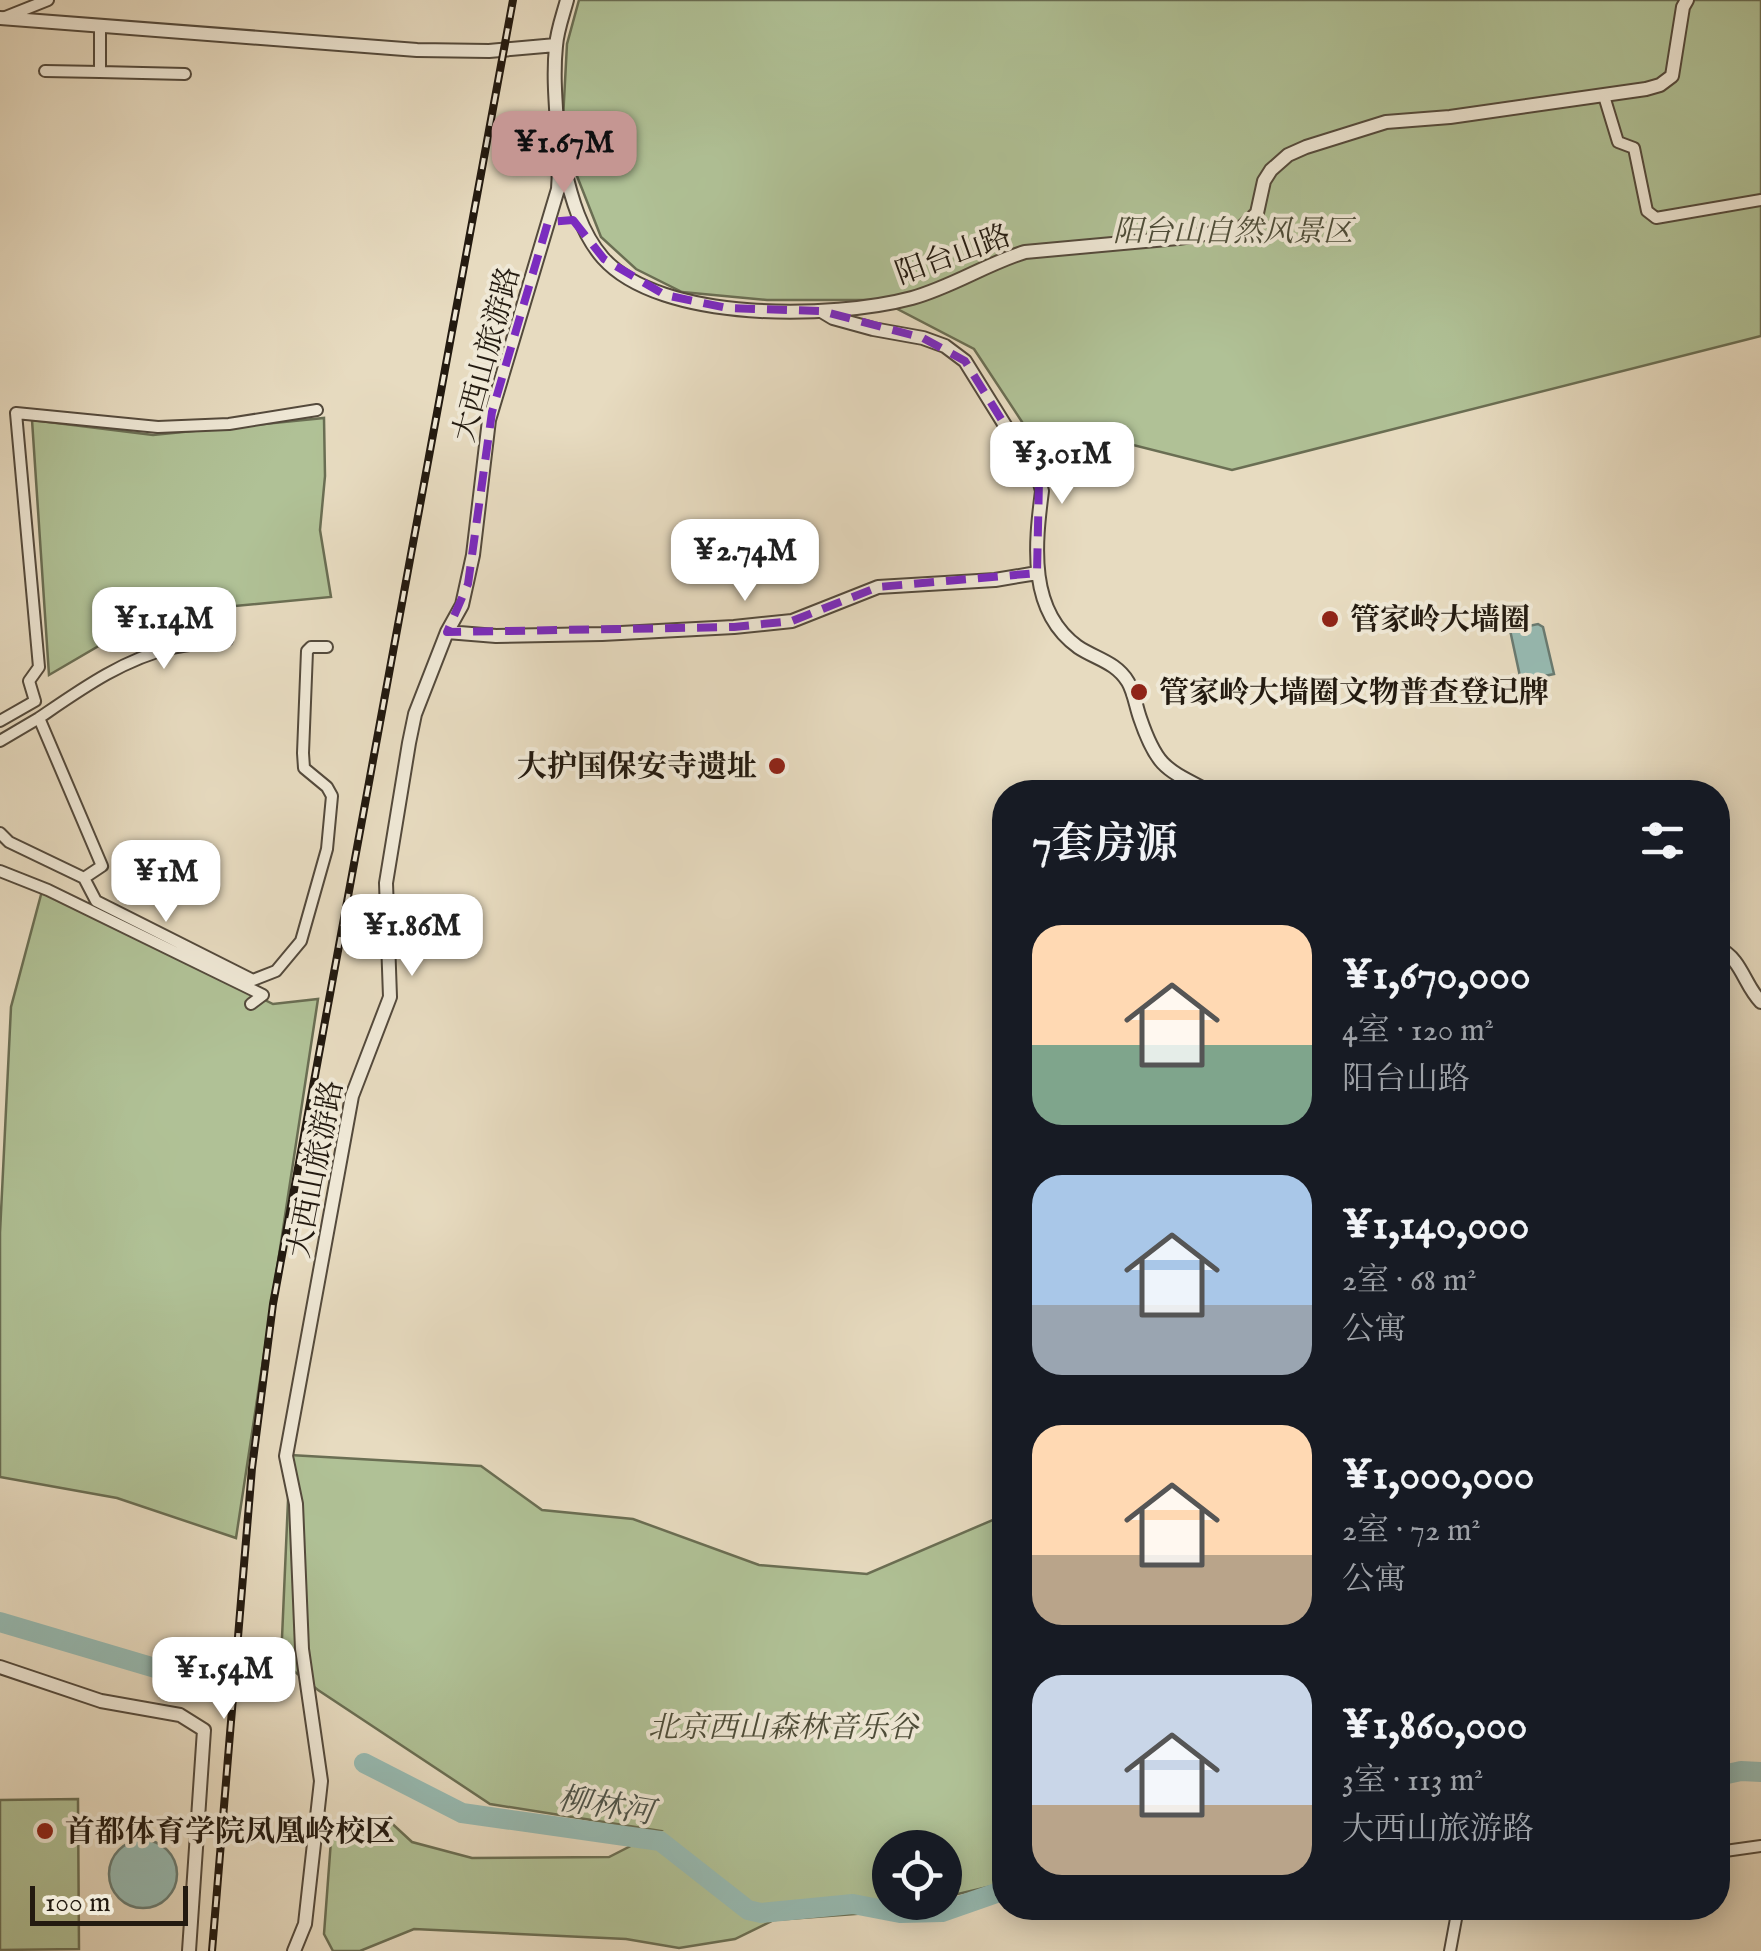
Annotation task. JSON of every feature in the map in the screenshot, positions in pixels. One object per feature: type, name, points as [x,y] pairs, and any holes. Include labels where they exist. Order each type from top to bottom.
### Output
[{"type":"street","points":[[1,18],[48,0]]},
{"type":"street","name":"大西山旅游路","points":[[294,1951],[304,1924],[321,1781],[302,1649],[296,1504],[286,1456],[352,1096],[390,997],[386,883],[415,714],[468,584],[489,420],[558,189],[561,153],[555,104],[556,45],[567,0]]},
{"type":"street","name":"阳台山路","points":[[561,153],[582,224],[604,259],[665,295],[726,308],[822,311],[877,306],[953,285],[1025,252],[1240,229],[1257,213],[1264,181],[1288,155],[1386,122],[1604,96],[1660,85],[1672,76],[1687,0]]},
{"type":"street","points":[[1,18],[417,50],[489,51],[556,45]]},
{"type":"street","points":[[100,26],[100,72]]},
{"type":"street","points":[[45,71],[184,74]]},
{"type":"street","points":[[1604,96],[1618,142],[1634,148],[1646,211],[1656,218],[1761,200]]},
{"type":"street","points":[[548,222],[565,218],[582,224]]},
{"type":"street","points":[[822,311],[873,329],[923,338],[945,346],[965,361],[1039,480],[1042,491],[1037,573],[1047,611],[1064,637],[1110,663],[1128,682],[1151,750],[1160,763],[1189,780]]},
{"type":"street","points":[[0,721],[35,701],[29,681],[39,667],[16,413],[158,427],[229,424],[317,410]]},
{"type":"street","points":[[448,632],[496,636],[734,627],[792,620],[878,587],[995,580],[1037,573]]},
{"type":"street","points":[[0,742],[129,663],[171,648],[227,640],[223,610]]},
{"type":"street","points":[[0,832],[9,842],[84,878],[96,901],[253,980],[276,971],[301,942],[326,848],[332,796],[304,768],[303,753],[307,651],[327,648]]},
{"type":"street","points":[[39,718],[102,866],[84,878]]},
{"type":"street","points":[[0,871],[48,890],[263,995],[251,1004]]},
{"type":"street","points":[[1730,954],[1761,1002]]},
{"type":"street","points":[[0,1667],[101,1701],[180,1715],[204,1730],[189,1951]]},
{"type":"street","points":[[1730,1850],[1761,1846]]},
{"type":"street","points":[[1450,1951],[1456,1920]]},
{"type":"highlighted area","points":[[573,220],[604,259],[665,295],[727,308],[822,311],[923,338],[965,361],[1039,480],[1037,573],[878,587],[792,621],[734,627],[447,632],[468,584],[492,412],[548,222]]},
{"type":"green space","name":"阳台山自然风景区","points":[[579,0],[1761,0],[1761,336],[1232,470],[1066,428],[1026,428],[974,349],[880,300],[767,300],[682,292],[636,269],[601,237],[562,138],[567,44]]},
{"type":"green space","points":[[324,418],[325,476],[320,530],[331,597],[182,611],[133,626],[49,675],[32,420],[153,435]]},
{"type":"green space","points":[[42,891],[273,1004],[318,999],[236,1538],[117,1498],[0,1477],[0,1233],[11,1007]]},
{"type":"green space","name":"北京西山森林音乐谷","points":[[290,1455],[481,1466],[542,1510],[633,1519],[759,1565],[867,1574],[992,1520],[992,1886],[962,1893],[962,1830],[872,1830],[872,1913],[774,1920],[735,1939],[679,1948],[626,1939],[414,1929],[360,1951],[333,1951],[324,1934],[332,1827],[384,1816],[412,1842],[472,1858],[609,1857],[660,1831],[490,1804],[318,1690],[281,1661]]},
{"type":"green space","points":[[78,1799],[79,1949],[0,1950],[0,1800]]},
{"type":"water","points":[[1538,624],[1543,627],[1554,674],[1521,681],[1510,630]]},
{"type":"water","points":[[143,1840],[156,1842],[167,1850],[175,1861],[175,1887],[167,1898],[156,1906],[143,1908],[130,1906],[119,1898],[111,1887],[109,1874],[111,1861],[119,1850],[130,1842]]},
{"type":"waterway","name":"柳林河","points":[[0,1622],[199,1681]]},
{"type":"waterway","name":"柳林河","points":[[364,1763],[462,1813],[660,1841],[748,1910],[761,1913],[853,1904],[900,1913],[942,1912],[992,1895]]},
{"type":"waterway","name":"柳林河","points":[[1730,1773],[1761,1772]]},
{"type":"railway","points":[[212,1951],[252,1468],[273,1304],[513,0]]},
{"type":"place","name":"管家岭大墙圈","points":[[1330,619]]},
{"type":"place","name":"管家岭大墙圈文物普查登记牌","points":[[1139,692]]},
{"type":"place","name":"大护国保安寺遗址","points":[[777,766]]},
{"type":"place","name":"首都体育学院凤凰岭校区","points":[[45,1831]]}]
